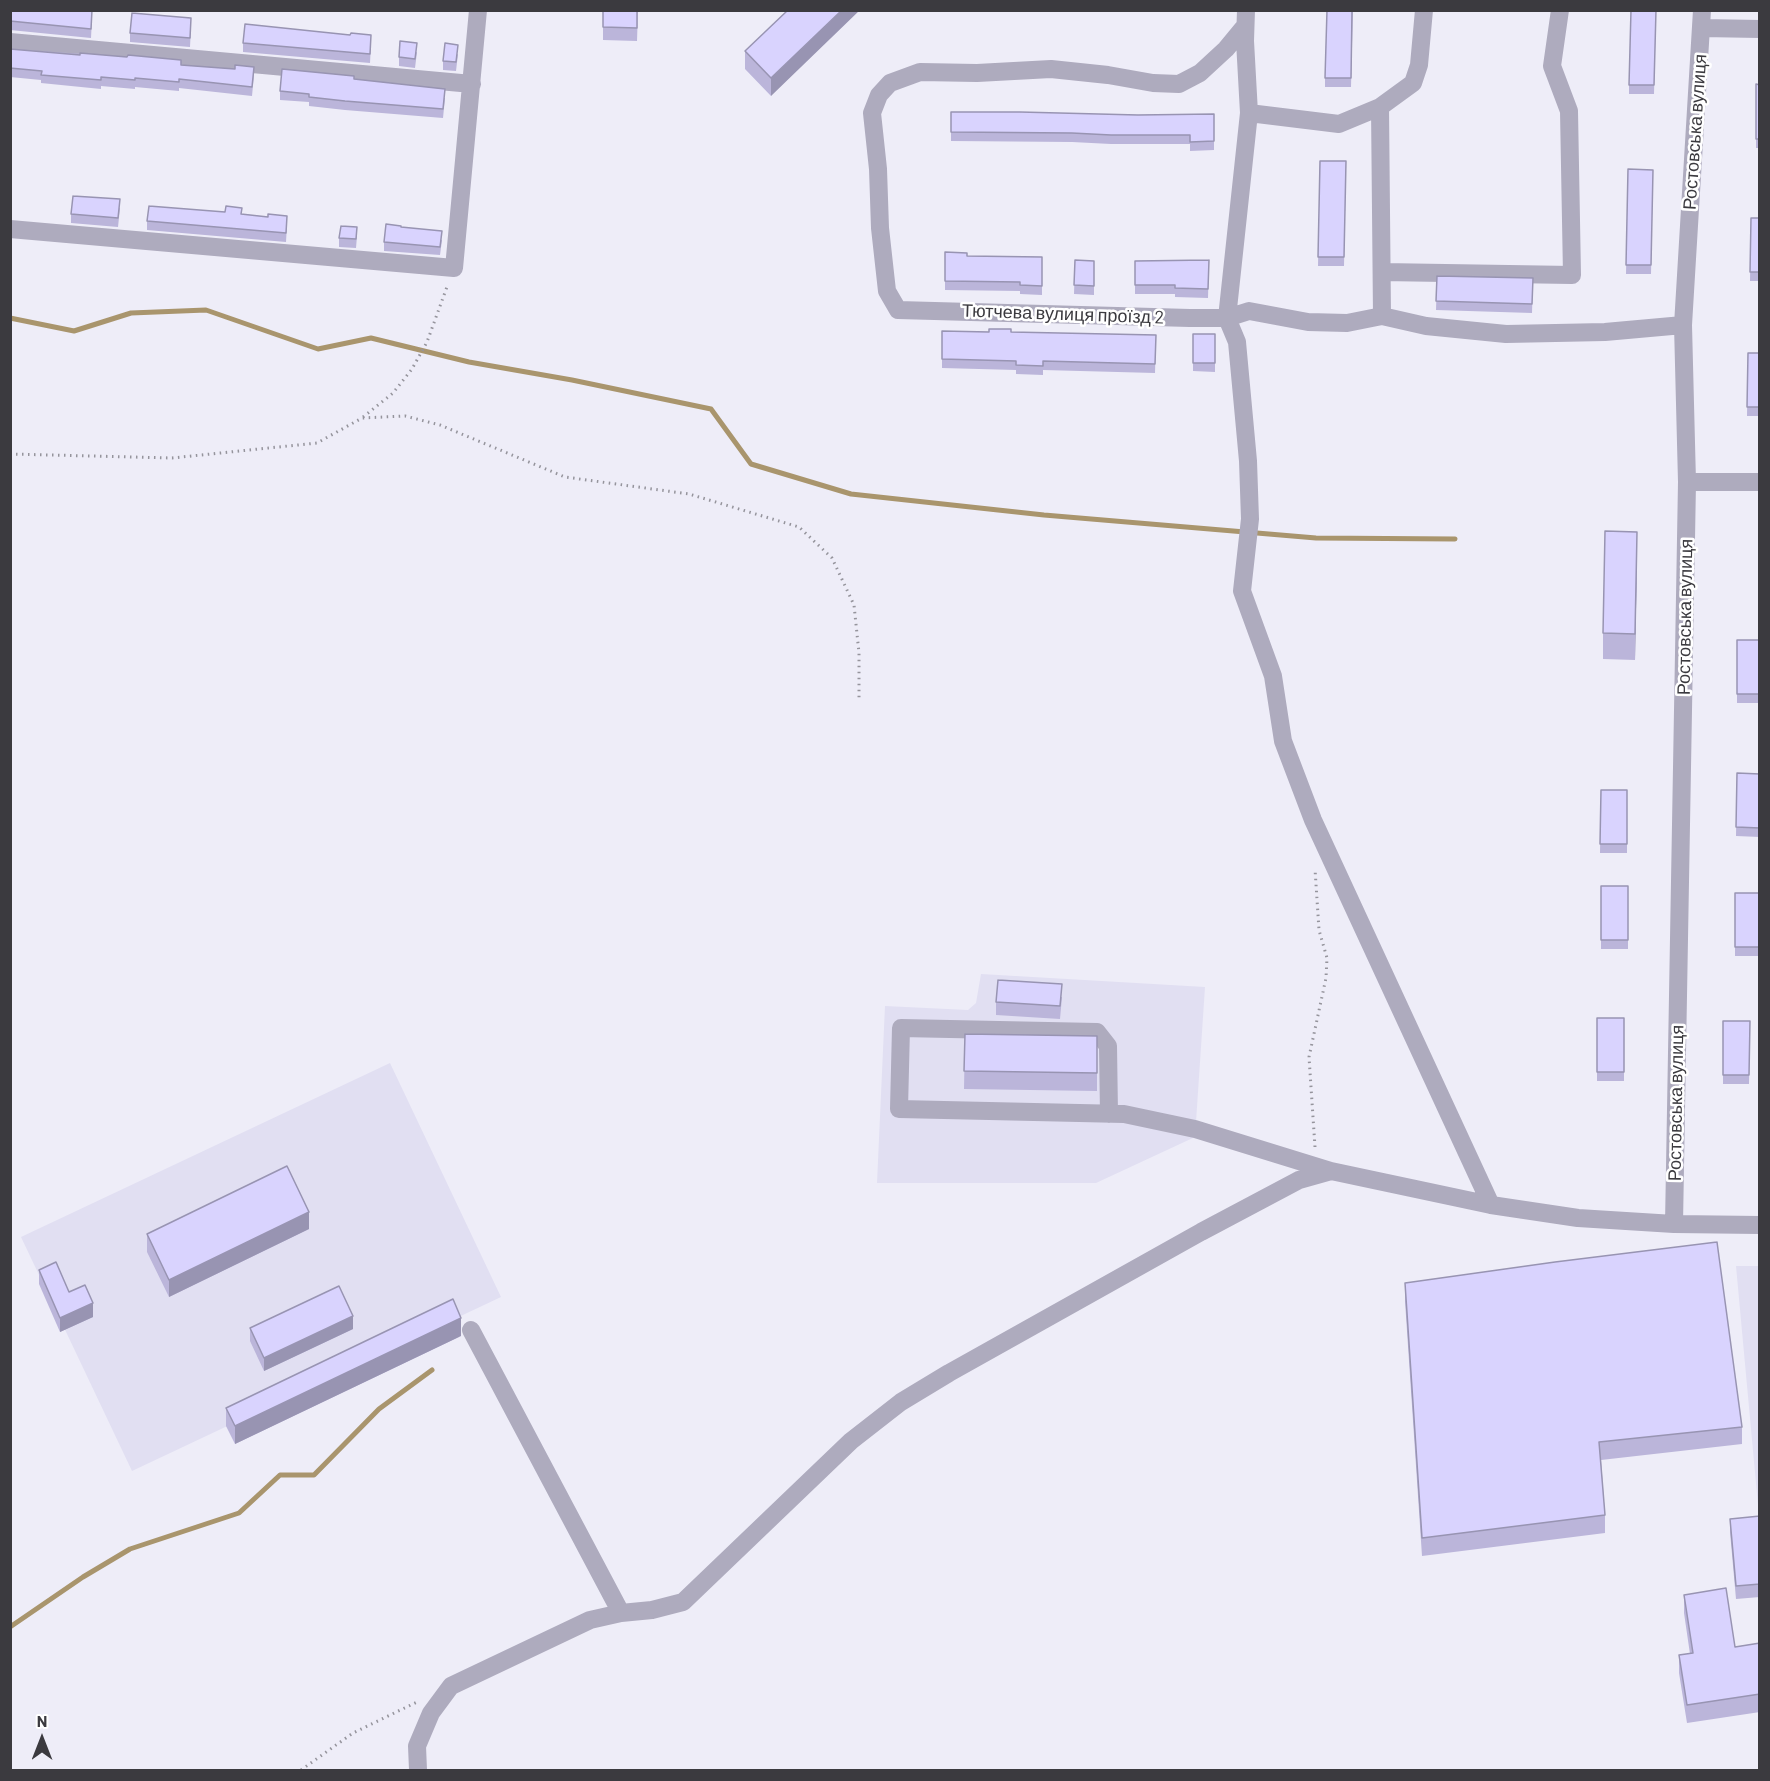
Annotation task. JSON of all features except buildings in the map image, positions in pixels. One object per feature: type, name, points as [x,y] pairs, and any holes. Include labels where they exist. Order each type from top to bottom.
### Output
[{"type":"street","points":[[10,230],[454,268],[478,10]]},
{"type":"street","points":[[1249,112],[1339,124],[1380,107],[1413,83],[1419,65],[1424,10]]},
{"type":"street","points":[[1382,272],[1572,275],[1569,111],[1552,66],[1560,10]]},
{"type":"street","points":[[1246,18],[1249,112],[1227,318],[1237,342],[1248,461],[1250,519],[1242,591],[1273,676],[1283,741],[1313,820],[1491,1204]]},
{"type":"street","name":"Тютчева вулиця проїзд 2","points":[[1246,18],[1226,49],[1200,73],[1179,84],[1153,83],[1108,75],[1051,69],[977,73],[920,72],[890,83],[879,94],[872,112],[887,291],[898,310],[1227,318],[1249,311],[1308,322],[1347,323],[1382,316]]},
{"type":"street","points":[[1702,19],[1760,28]]},
{"type":"street","name":"Ростовська вулиця","points":[[1674,1224],[1687,482],[1683,325],[1702,19]]},
{"type":"street","points":[[10,42],[472,84]]},
{"type":"street","points":[[1380,107],[1382,316],[1426,326],[1506,334],[1605,332],[1683,325]]},
{"type":"street","points":[[1687,482],[1760,483]]},
{"type":"street","points":[[1109,1114],[1108,1046],[1097,1032],[901,1028],[899,1109],[1109,1114],[1124,1114],[1195,1129],[1323,1169],[1491,1204],[1578,1218],[1674,1224],[1760,1225]]},
{"type":"street","points":[[417,1770],[417,1746],[431,1713],[451,1686],[590,1620],[621,1613],[652,1610],[683,1602],[843,1448],[901,1402],[969,1361],[1272,1194],[1323,1169]]},
{"type":"street","points":[[471,1330],[621,1613]]},
{"type":"path","points":[[10,454],[172,458],[317,443],[362,418],[393,393],[412,369],[427,342],[454,268]]},
{"type":"path","points":[[362,418],[405,417],[440,425],[565,477],[689,494],[800,527],[832,558],[855,605],[859,653],[859,700]]},
{"type":"path","points":[[1315,869],[1319,930],[1327,958],[1326,978],[1309,1057],[1323,1169]]},
{"type":"path","points":[[301,1770],[353,1733],[422,1700]]},
{"type":"shaded area","points":[[981,974],[1205,987],[1195,1137],[1096,1183],[877,1183],[885,1006],[968,1010],[976,1003]]},
{"type":"shaded area","points":[[390,1063],[501,1297],[132,1471],[21,1237]]},
{"type":"shaded area","points":[[1736,1266],[1759,1266],[1760,1505],[1758,1505]]},
{"type":"waterway","points":[[10,318],[74,331],[131,313],[206,310],[318,349],[371,338],[469,362],[572,380],[711,409],[751,464],[851,494],[1044,515],[1316,538],[1455,539]]},
{"type":"waterway","points":[[10,1627],[83,1577],[130,1549],[239,1513],[280,1475],[314,1475],[379,1409],[432,1370]]}]
